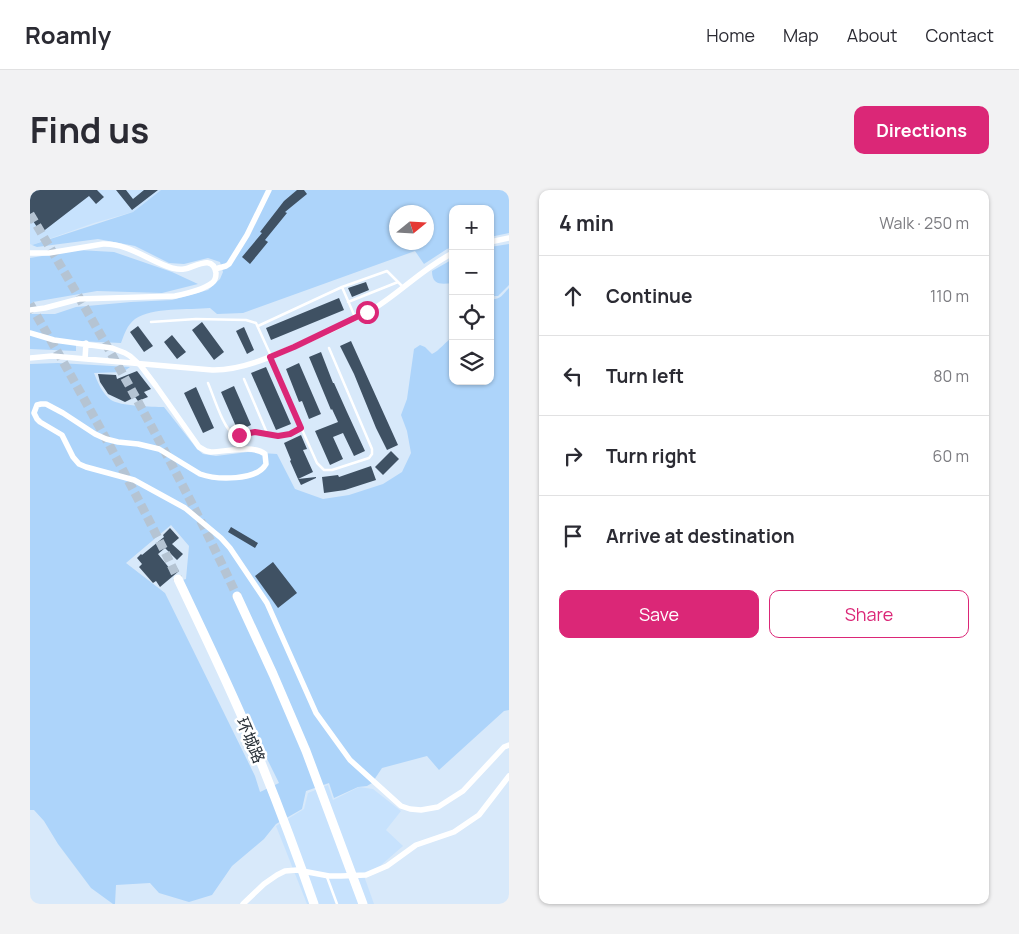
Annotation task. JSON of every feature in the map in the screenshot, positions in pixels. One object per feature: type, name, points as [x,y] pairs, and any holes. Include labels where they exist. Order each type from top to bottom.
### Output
[{"type":"main road","name":"环城路","points":[[178,580],[233,696],[277,804],[314,904]]},
{"type":"main road","points":[[237,596],[284,698],[320,787],[363,904]]},
{"type":"street","points":[[215,269],[229,264],[247,235],[269,190]]},
{"type":"street","points":[[494,241],[509,238]]},
{"type":"street","points":[[30,253],[49,253],[107,244],[116,245],[179,270],[206,262],[215,269],[216,277],[212,283],[175,296],[76,299],[46,308],[30,310]]},
{"type":"street","points":[[30,358],[52,356],[162,367],[230,370],[270,356],[356,318],[377,306],[400,285],[449,255]]},
{"type":"street","points":[[30,333],[54,340],[86,343],[120,350],[130,356],[147,373],[196,444],[203,450],[218,452],[251,449],[265,454],[266,464],[263,469],[256,473],[233,478],[205,476],[158,449],[118,442],[95,434],[64,413],[46,404],[38,404],[34,410],[34,415],[38,421],[62,435],[73,457],[79,464],[134,480],[185,508],[221,538],[230,548],[267,603],[314,709],[350,760],[401,806],[421,810],[438,807],[463,791],[504,747],[509,745]]},
{"type":"street","points":[[85,359],[86,343]]},
{"type":"street","points":[[244,904],[264,884],[285,871],[297,870],[341,876],[366,875],[387,866],[416,845],[454,832],[479,815],[509,776]]},
{"type":"lane","points":[[258,326],[342,287],[387,270],[400,285],[348,302]]},
{"type":"lane","points":[[342,287],[356,318]]},
{"type":"lane","points":[[151,322],[196,319],[246,320],[256,323],[317,463],[324,470],[332,470],[366,459],[371,456],[372,449],[329,348]]},
{"type":"lane","points":[[244,379],[268,433]]},
{"type":"lane","points":[[208,383],[226,427],[236,435],[255,432],[278,436],[290,434],[301,428]]},
{"type":"lane","points":[[326,875],[337,904]]},
{"type":"shaded area","points":[[30,190],[161,190],[133,212],[94,223],[32,245],[30,244]]},
{"type":"shaded area","points":[[161,190],[509,190],[509,233],[494,236],[494,205],[449,205],[449,248],[424,264],[415,251],[243,313],[217,314],[210,308],[151,312],[132,321],[121,343],[76,341],[76,351],[30,349],[30,314],[55,314],[76,307],[172,300],[208,290],[220,279],[223,272],[220,262],[208,258],[184,264],[169,263],[135,246],[98,239],[37,247],[32,245],[133,212]]},
{"type":"shaded area","points":[[509,244],[509,285],[498,296],[494,296],[494,246]]},
{"type":"shaded area","points":[[78,250],[114,252],[172,272],[198,284],[162,293],[97,291],[33,302],[30,306],[30,258]]},
{"type":"shaded area","points":[[449,261],[449,283],[436,282],[432,276],[432,271]]},
{"type":"shaded area","points":[[509,288],[509,710],[504,711],[439,770],[427,756],[382,768],[372,783],[334,798],[329,783],[306,791],[302,809],[276,824],[264,839],[232,866],[212,895],[189,902],[159,893],[150,883],[116,885],[115,904],[113,904],[91,888],[58,844],[44,821],[34,810],[30,810],[30,364],[58,363],[130,367],[123,372],[94,373],[105,394],[111,400],[121,404],[136,406],[164,407],[203,454],[216,456],[248,452],[277,454],[295,489],[323,499],[349,495],[383,484],[402,472],[411,453],[407,431],[401,415],[407,399],[414,349],[420,345],[432,354],[449,340],[449,385],[494,385],[494,299],[503,295]],"holes":[[[171,525],[189,546],[186,579],[179,581],[279,783],[260,792],[255,776],[165,593],[126,563]]]},
{"type":"shaded area","points":[[328,785],[333,800],[359,787],[373,789],[401,811],[386,830],[403,846],[380,866],[363,873],[374,904],[307,904],[276,826],[304,809],[308,793]]},
{"type":"building","points":[[30,190],[97,190],[104,197],[96,204],[89,196],[41,233],[33,221],[30,223]]},
{"type":"building","points":[[116,190],[126,190],[133,199],[144,190],[158,190],[132,210]]},
{"type":"building","points":[[297,190],[304,190],[307,194],[285,212],[287,213],[265,240],[268,242],[250,264],[242,257],[262,233],[260,232],[284,201]]},
{"type":"building","points":[[366,282],[369,290],[352,297],[348,288]]},
{"type":"building","points":[[339,298],[344,310],[271,340],[266,328]]},
{"type":"building","points":[[202,322],[224,352],[214,360],[192,330]]},
{"type":"building","points":[[138,326],[153,346],[144,352],[130,332]]},
{"type":"building","points":[[244,327],[254,350],[247,354],[236,331]]},
{"type":"building","points":[[172,335],[186,352],[177,359],[164,342]]},
{"type":"building","points":[[351,341],[398,445],[387,450],[340,346]]},
{"type":"building","points":[[321,352],[333,383],[365,451],[354,456],[343,433],[333,437],[343,459],[330,465],[315,431],[338,422],[331,410],[309,357]]},
{"type":"building","points":[[299,363],[321,414],[309,419],[302,401],[299,402],[286,369]]},
{"type":"building","points":[[266,367],[291,424],[276,430],[251,373]]},
{"type":"building","points":[[137,371],[151,389],[144,392],[148,397],[138,401],[135,397],[125,402],[108,394],[100,382],[98,374],[116,375],[117,379]]},
{"type":"building","points":[[234,386],[251,425],[238,431],[221,392]]},
{"type":"building","points":[[196,387],[214,428],[203,433],[184,393]]},
{"type":"building","points":[[301,435],[307,449],[303,450],[313,472],[298,479],[284,443]]},
{"type":"building","points":[[391,451],[399,459],[383,475],[375,467]]},
{"type":"building","points":[[371,466],[376,480],[345,490],[324,493],[322,477],[338,475],[339,477]]},
{"type":"building","points":[[316,477],[301,485],[298,479]]},
{"type":"building","points":[[231,527],[258,543],[255,548],[228,532]]},
{"type":"building","points":[[170,528],[179,538],[172,544],[183,554],[177,560],[165,548],[158,554],[170,569],[175,565],[179,571],[160,587],[156,581],[153,583],[139,567],[142,564],[137,558],[164,537],[163,535]]},
{"type":"building","points":[[273,562],[297,593],[278,608],[255,576]]},
{"type":"tunnel","points":[[30,214],[138,402],[189,498],[237,596]]},
{"type":"tunnel","points":[[30,304],[107,440],[178,579]]},
{"type":"route","points":[[239,435],[255,432],[278,436],[290,434],[301,428],[270,357],[367,312]]}]
